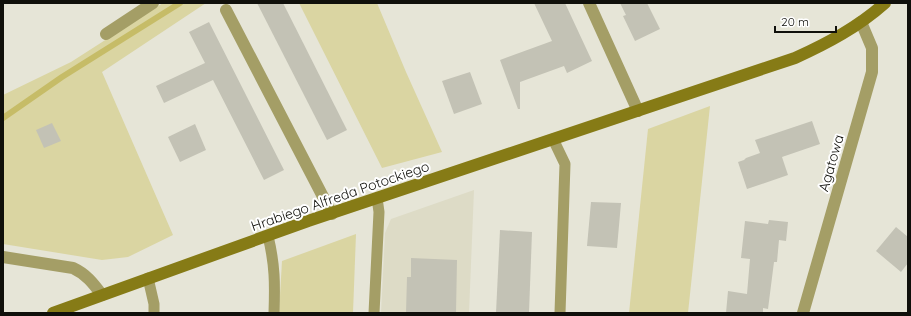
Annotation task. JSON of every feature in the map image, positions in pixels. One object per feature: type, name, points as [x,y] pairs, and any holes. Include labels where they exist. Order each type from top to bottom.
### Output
[{"type":"street","points":[[106,34],[153,3]]},
{"type":"street","points":[[590,3],[638,111]]},
{"type":"street","name":"Hrabiego Alfreda Potockiego","points":[[53,313],[148,278],[377,198],[795,58],[829,42],[861,22],[885,3]]},
{"type":"street","points":[[226,10],[332,214]]},
{"type":"street","name":"Agatowa","points":[[804,313],[872,72],[872,48],[861,22]]},
{"type":"street","points":[[3,257],[73,268],[83,272],[102,295]]},
{"type":"lane","points":[[553,139],[565,164],[560,313]]},
{"type":"lane","points":[[374,313],[379,212],[377,198]]},
{"type":"lane","points":[[268,236],[274,268],[274,313]]},
{"type":"lane","points":[[148,278],[154,304],[154,313]]},
{"type":"shaded area","points":[[163,3],[206,3],[102,72],[173,235],[128,257],[102,260],[3,244],[3,95],[71,62]]},
{"type":"shaded area","points":[[299,3],[377,3],[442,152],[382,168]]},
{"type":"shaded area","points":[[710,106],[688,313],[629,313],[648,129]]},
{"type":"shaded area","points":[[474,190],[469,313],[381,313],[385,233],[391,219]]},
{"type":"shaded area","points":[[356,234],[353,313],[279,313],[282,261]]},
{"type":"building","points":[[257,3],[283,3],[347,130],[327,140]]},
{"type":"building","points":[[534,3],[565,3],[592,61],[567,73],[564,66],[520,82],[520,109],[518,109],[500,60],[552,41]]},
{"type":"building","points":[[620,3],[647,3],[660,29],[635,41],[623,16],[626,15]]},
{"type":"building","points":[[209,22],[284,170],[264,180],[213,80],[164,103],[156,86],[205,63],[189,32]]},
{"type":"building","points":[[470,72],[482,104],[454,114],[442,81]]},
{"type":"building","points":[[812,121],[820,144],[782,157],[788,175],[747,189],[738,162],[760,153],[755,140]]},
{"type":"building","points":[[52,123],[61,141],[44,148],[36,130]]},
{"type":"building","points":[[195,124],[206,150],[180,162],[168,137]]},
{"type":"building","points":[[591,202],[621,203],[617,248],[587,246]]},
{"type":"building","points":[[769,220],[788,222],[786,241],[779,240],[777,262],[774,262],[768,309],[763,308],[763,313],[726,313],[728,291],[747,294],[750,259],[741,258],[745,221],[768,224]]},
{"type":"building","points":[[896,227],[908,237],[908,263],[901,272],[876,251]]},
{"type":"building","points":[[500,230],[532,232],[529,313],[496,313]]},
{"type":"building","points":[[411,258],[457,260],[456,313],[406,313],[407,277],[411,277]]},
{"type":"waterway","points":[[3,118],[62,77],[180,3]]}]
